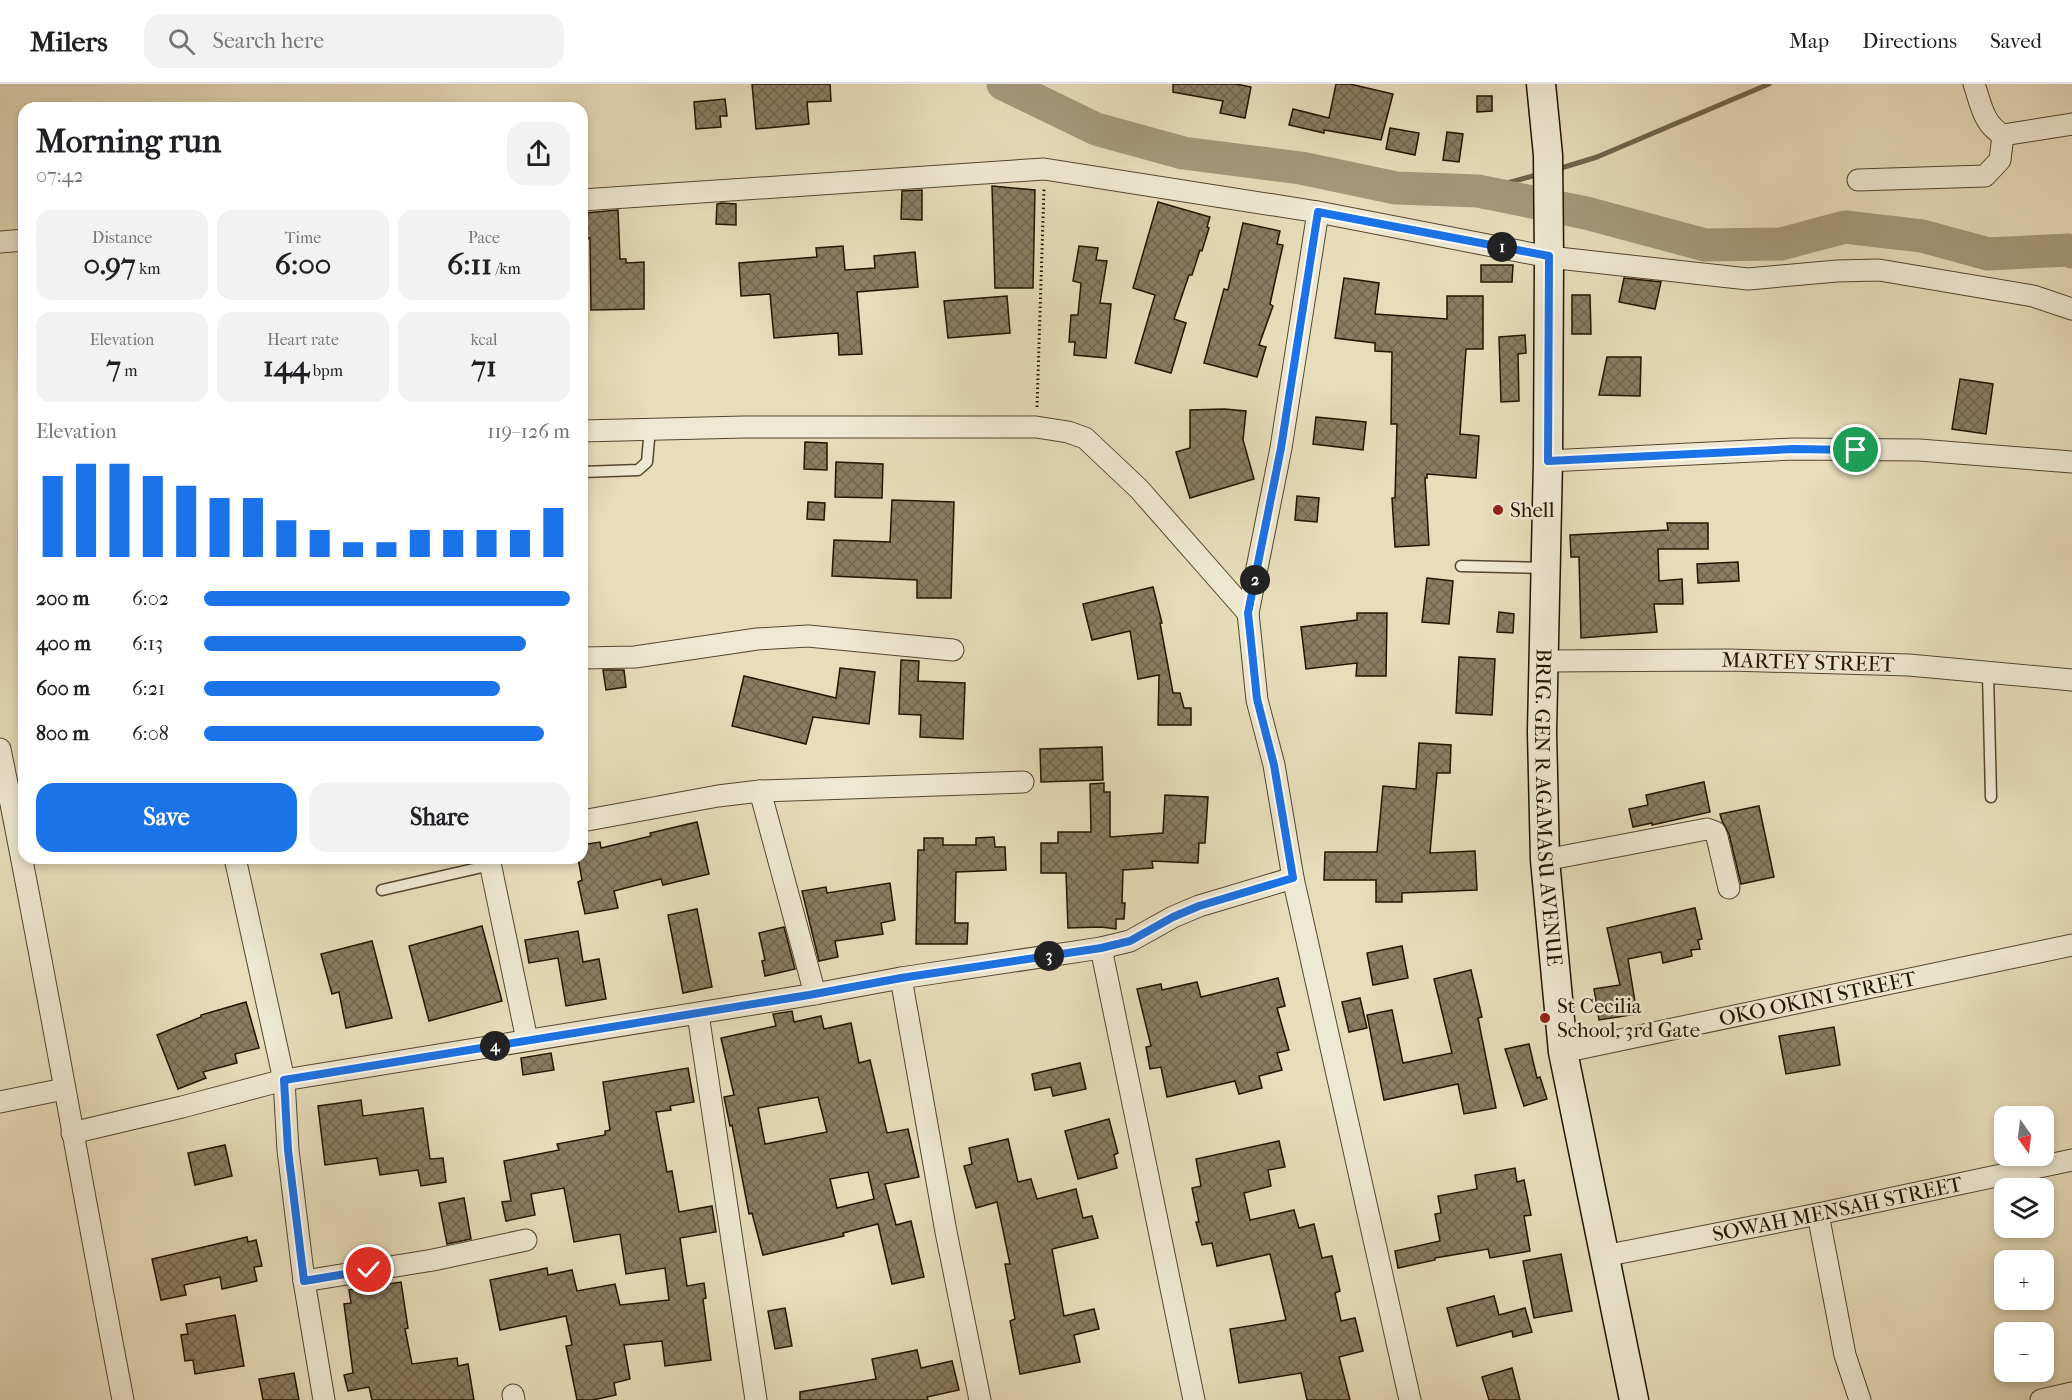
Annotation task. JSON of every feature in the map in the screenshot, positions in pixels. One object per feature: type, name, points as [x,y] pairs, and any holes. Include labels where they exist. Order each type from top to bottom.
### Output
[{"type":"street","name":"BRIG. GEN R AGAMASU AVENUE","points":[[1541,84],[1548,155],[1549,251],[1548,461],[1542,732],[1545,860],[1563,1052],[1634,1400]]},
{"type":"street","points":[[1974,84],[1986,121],[2003,135],[2072,124]]},
{"type":"street","points":[[1858,180],[1985,176],[2000,160],[2003,135]]},
{"type":"street","points":[[588,200],[1044,169],[1549,251],[1748,279],[1837,271],[1879,270],[2033,296],[2072,309]]},
{"type":"street","points":[[1318,212],[1281,448],[1248,613],[1257,699],[1274,765],[1293,878],[1410,1400]]},
{"type":"street","points":[[0,242],[18,240]]},
{"type":"street","points":[[588,431],[1036,427],[1068,432],[1085,438],[1139,489],[1248,613]]},
{"type":"street","points":[[1548,461],[1793,449],[1919,450],[2072,462]]},
{"type":"street","points":[[588,658],[634,657],[757,639],[808,636],[953,650]]},
{"type":"street","name":"MARTEY STREET","points":[[1544,661],[1909,665],[2072,680]]},
{"type":"street","points":[[0,748],[18,836]]},
{"type":"street","points":[[588,820],[718,796],[760,792],[1023,782]]},
{"type":"street","points":[[760,792],[815,994]]},
{"type":"street","points":[[1545,860],[1707,829],[1715,832],[1717,837],[1729,888]]},
{"type":"street","points":[[24,864],[123,1400]]},
{"type":"street","points":[[236,864],[284,1080],[288,1150],[304,1281],[324,1400]]},
{"type":"street","points":[[490,864],[527,1040]]},
{"type":"street","points":[[72,1133],[284,1080],[698,1014],[901,978],[1101,948],[1130,941],[1173,917],[1199,906],[1293,878]]},
{"type":"street","name":"OKO OKINI STREET","points":[[1563,1052],[2072,945]]},
{"type":"street","points":[[1101,948],[1194,1400]]},
{"type":"street","points":[[901,978],[946,1232],[980,1400]]},
{"type":"street","points":[[698,1014],[756,1400]]},
{"type":"street","points":[[0,1102],[64,1089]]},
{"type":"street","name":"SOWAH MENSAH STREET","points":[[1604,1256],[1818,1214],[2072,1160]]},
{"type":"street","points":[[1818,1214],[1845,1355],[1860,1400]]},
{"type":"street","points":[[304,1281],[433,1260],[526,1240]]},
{"type":"street","points":[[2041,1400],[2072,1393]]},
{"type":"lane","points":[[588,472],[638,470],[647,462],[650,429]]},
{"type":"lane","points":[[1461,566],[1546,568]]},
{"type":"lane","points":[[1988,673],[1991,797]]},
{"type":"lane","points":[[382,890],[482,864]]},
{"type":"path","points":[[1036,427],[1044,169]]},
{"type":"building","points":[[752,84],[830,84],[831,101],[807,102],[809,124],[756,129]]},
{"type":"building","points":[[1173,84],[1236,84],[1251,87],[1245,118],[1220,113],[1223,101],[1173,92]]},
{"type":"building","points":[[1336,84],[1350,84],[1393,94],[1381,140],[1324,130],[1324,133],[1289,125],[1293,109],[1329,118]]},
{"type":"building","points":[[1477,96],[1492,96],[1492,111],[1477,112]]},
{"type":"building","points":[[725,99],[727,116],[720,116],[721,127],[696,129],[694,102]]},
{"type":"building","points":[[1390,128],[1419,133],[1415,155],[1386,149]]},
{"type":"building","points":[[1447,132],[1463,134],[1459,162],[1443,160]]},
{"type":"building","points":[[992,186],[1035,190],[1033,288],[995,288]]},
{"type":"building","points":[[922,190],[922,220],[901,219],[902,191]]},
{"type":"building","points":[[1158,202],[1210,217],[1202,251],[1200,250],[1192,275],[1189,275],[1174,319],[1186,323],[1171,373],[1135,363],[1155,295],[1133,288]]},
{"type":"building","points":[[717,204],[736,204],[736,225],[716,224]]},
{"type":"building","points":[[618,210],[620,259],[626,259],[626,263],[644,262],[644,309],[591,310],[588,213]]},
{"type":"building","points":[[1243,223],[1280,231],[1277,244],[1283,245],[1270,304],[1273,306],[1259,345],[1266,347],[1257,377],[1204,363],[1224,289],[1228,290]]},
{"type":"building","points":[[843,246],[845,270],[875,268],[874,256],[915,252],[918,287],[857,292],[862,354],[839,355],[838,333],[774,338],[770,294],[741,296],[739,263],[817,257],[816,248]]},
{"type":"building","points":[[1079,246],[1098,248],[1096,260],[1107,261],[1100,303],[1111,304],[1106,358],[1074,355],[1075,342],[1069,342],[1071,315],[1078,315],[1081,283],[1073,281]]},
{"type":"building","points":[[1481,265],[1513,265],[1512,282],[1481,282]]},
{"type":"building","points":[[1344,278],[1379,283],[1375,314],[1447,319],[1447,296],[1483,296],[1483,349],[1466,349],[1460,434],[1479,436],[1476,478],[1427,474],[1425,478],[1429,545],[1395,547],[1392,498],[1395,498],[1397,424],[1391,424],[1392,352],[1375,351],[1375,343],[1335,338]]},
{"type":"building","points":[[1624,278],[1661,282],[1655,309],[1619,302]]},
{"type":"building","points":[[1572,295],[1590,295],[1591,334],[1572,334]]},
{"type":"building","points":[[1007,296],[1010,333],[948,338],[944,301]]},
{"type":"building","points":[[1525,335],[1526,353],[1518,354],[1519,401],[1501,402],[1499,337]]},
{"type":"building","points":[[1607,357],[1641,357],[1640,396],[1599,395]]},
{"type":"building","points":[[1960,379],[1993,384],[1986,434],[1952,429]]},
{"type":"building","points":[[1190,410],[1246,411],[1243,440],[1254,479],[1190,498],[1176,452],[1190,448]]},
{"type":"building","points":[[1316,417],[1366,422],[1363,450],[1313,444]]},
{"type":"building","points":[[805,442],[827,443],[827,470],[804,469]]},
{"type":"building","points":[[836,462],[883,464],[882,498],[835,497]]},
{"type":"building","points":[[1297,496],[1319,498],[1317,522],[1295,520]]},
{"type":"building","points":[[892,500],[954,502],[951,598],[917,598],[917,580],[832,576],[834,540],[890,542]]},
{"type":"building","points":[[808,502],[825,503],[824,520],[807,519]]},
{"type":"building","points":[[1667,523],[1708,523],[1708,549],[1658,549],[1659,581],[1682,579],[1683,604],[1654,604],[1657,632],[1581,638],[1579,557],[1571,557],[1570,535],[1668,530]]},
{"type":"building","points":[[1738,562],[1739,581],[1698,583],[1697,564]]},
{"type":"building","points":[[1427,578],[1453,581],[1449,624],[1422,622]]},
{"type":"building","points":[[1153,587],[1162,623],[1160,623],[1173,693],[1180,693],[1184,708],[1191,708],[1191,725],[1158,725],[1159,675],[1138,679],[1130,631],[1092,640],[1083,604]]},
{"type":"building","points":[[1499,612],[1514,614],[1513,633],[1497,632]]},
{"type":"building","points":[[1357,613],[1387,613],[1386,676],[1356,676],[1357,663],[1306,669],[1301,627],[1357,620]]},
{"type":"building","points":[[1459,657],[1495,659],[1492,715],[1456,713]]},
{"type":"building","points":[[901,660],[919,661],[918,681],[965,683],[963,739],[920,737],[921,715],[899,714]]},
{"type":"building","points":[[840,668],[875,672],[869,724],[813,717],[806,744],[732,726],[744,676],[836,698]]},
{"type":"building","points":[[603,670],[624,670],[626,687],[606,690]]},
{"type":"building","points":[[1419,743],[1451,745],[1450,773],[1437,773],[1430,853],[1475,851],[1477,890],[1402,893],[1402,902],[1376,902],[1376,880],[1324,880],[1325,852],[1377,852],[1383,786],[1416,789]]},
{"type":"building","points":[[1102,747],[1103,780],[1041,782],[1040,749]]},
{"type":"building","points":[[1704,782],[1710,812],[1633,827],[1629,809],[1648,805],[1646,795]]},
{"type":"building","points":[[1104,783],[1104,792],[1110,792],[1110,837],[1163,833],[1165,795],[1208,797],[1205,843],[1199,843],[1198,863],[1152,861],[1153,868],[1123,870],[1124,919],[1116,919],[1116,929],[1068,928],[1066,873],[1041,873],[1041,843],[1058,843],[1058,832],[1091,832],[1090,784]]},
{"type":"building","points":[[1759,806],[1774,877],[1741,884],[1729,834],[1720,814]]},
{"type":"building","points":[[697,822],[709,874],[663,885],[661,879],[614,891],[618,908],[585,914],[578,882],[582,880],[579,864],[588,864],[588,844],[600,842],[601,848],[651,836],[650,833]]},
{"type":"building","points":[[994,837],[995,847],[1005,847],[1006,870],[956,872],[955,923],[968,923],[967,944],[916,944],[918,850],[924,850],[924,838],[943,838],[943,845],[976,845],[976,838]]},
{"type":"building","points":[[890,883],[895,920],[881,923],[883,934],[835,941],[838,957],[819,961],[802,891],[826,887],[827,893]]},
{"type":"building","points":[[1695,908],[1702,939],[1698,940],[1700,949],[1691,950],[1692,956],[1663,963],[1661,952],[1628,959],[1637,1014],[1599,1020],[1594,989],[1620,985],[1607,928]]},
{"type":"building","points":[[697,909],[712,987],[683,993],[668,915]]},
{"type":"building","points":[[482,926],[502,1001],[429,1021],[409,946]]},
{"type":"building","points":[[784,927],[795,969],[765,976],[762,961],[765,960],[759,933]]},
{"type":"building","points":[[578,931],[583,962],[599,959],[606,999],[566,1006],[558,958],[529,963],[525,940]]},
{"type":"building","points":[[372,941],[392,1018],[346,1028],[339,992],[332,994],[321,954]]},
{"type":"building","points":[[1402,946],[1408,978],[1373,985],[1367,953]]},
{"type":"building","points":[[1471,970],[1482,1017],[1478,1018],[1496,1108],[1464,1114],[1458,1084],[1384,1100],[1367,1015],[1392,1010],[1403,1063],[1452,1053],[1434,979]]},
{"type":"building","points":[[1278,978],[1285,1006],[1277,1008],[1289,1050],[1277,1053],[1282,1070],[1259,1076],[1262,1088],[1239,1094],[1235,1081],[1167,1097],[1161,1067],[1150,1069],[1146,1047],[1151,1046],[1137,989],[1161,984],[1162,990],[1197,982],[1201,997]]},
{"type":"building","points":[[1360,998],[1367,1028],[1349,1032],[1342,1002]]},
{"type":"building","points":[[246,1002],[259,1048],[235,1054],[237,1063],[203,1072],[206,1078],[178,1089],[157,1035],[201,1017],[201,1015]]},
{"type":"building","points":[[792,1011],[794,1022],[821,1016],[824,1029],[851,1023],[859,1063],[870,1060],[887,1133],[908,1129],[919,1177],[885,1184],[896,1225],[911,1221],[924,1277],[892,1284],[878,1224],[843,1233],[844,1236],[763,1255],[752,1213],[749,1214],[732,1125],[730,1126],[724,1097],[734,1095],[721,1038],[776,1026],[773,1014]],"holes":[[[818,1097],[827,1132],[765,1144],[758,1108]],[[868,1172],[874,1199],[837,1208],[830,1179]]]},
{"type":"building","points":[[1834,1027],[1840,1065],[1786,1074],[1779,1036]]},
{"type":"building","points":[[1529,1044],[1537,1078],[1540,1077],[1547,1099],[1524,1106],[1505,1049]]},
{"type":"building","points":[[551,1053],[554,1070],[523,1075],[521,1058]]},
{"type":"building","points":[[1080,1063],[1086,1089],[1053,1096],[1051,1087],[1035,1090],[1032,1074]]},
{"type":"building","points":[[688,1068],[694,1102],[670,1106],[671,1110],[656,1112],[667,1172],[672,1171],[679,1212],[712,1206],[716,1232],[680,1238],[687,1286],[704,1283],[706,1298],[703,1299],[711,1360],[665,1366],[662,1341],[624,1345],[630,1379],[614,1383],[616,1395],[593,1400],[577,1400],[566,1346],[572,1345],[566,1316],[500,1330],[490,1280],[547,1268],[548,1275],[572,1270],[577,1291],[615,1284],[620,1305],[669,1300],[665,1268],[626,1274],[620,1234],[574,1242],[564,1188],[531,1194],[535,1215],[506,1221],[502,1202],[511,1201],[504,1161],[559,1150],[557,1144],[605,1135],[605,1131],[610,1130],[603,1082]]},
{"type":"building","points":[[361,1100],[363,1116],[423,1108],[430,1159],[443,1158],[446,1182],[421,1186],[418,1170],[380,1175],[377,1158],[325,1165],[318,1106]]},
{"type":"building","points":[[1109,1119],[1118,1153],[1114,1155],[1117,1168],[1078,1179],[1065,1131]]},
{"type":"building","points":[[1008,1139],[1018,1182],[1031,1179],[1037,1199],[1076,1189],[1083,1218],[1092,1216],[1098,1238],[1052,1249],[1064,1316],[1094,1309],[1099,1329],[1074,1335],[1080,1362],[1020,1374],[1010,1321],[1015,1319],[1005,1264],[1010,1264],[997,1202],[976,1208],[964,1166],[972,1164],[969,1148]]},
{"type":"building","points":[[1279,1141],[1285,1167],[1268,1170],[1271,1186],[1244,1193],[1250,1220],[1294,1210],[1299,1228],[1314,1224],[1322,1258],[1332,1256],[1340,1291],[1335,1293],[1341,1321],[1355,1318],[1363,1351],[1339,1357],[1350,1400],[1307,1400],[1301,1373],[1239,1383],[1230,1329],[1286,1320],[1270,1254],[1217,1266],[1212,1243],[1202,1245],[1196,1222],[1199,1222],[1192,1188],[1201,1186],[1196,1159]]},
{"type":"building","points":[[225,1145],[232,1176],[195,1185],[188,1153]]},
{"type":"building","points":[[1515,1168],[1517,1182],[1524,1180],[1531,1215],[1524,1216],[1530,1251],[1490,1258],[1488,1249],[1435,1258],[1435,1260],[1398,1268],[1395,1251],[1440,1241],[1435,1214],[1441,1213],[1438,1196],[1477,1189],[1475,1175]]},
{"type":"building","points":[[464,1198],[471,1239],[447,1244],[439,1203]]},
{"type":"building","points":[[247,1237],[248,1242],[256,1240],[262,1266],[254,1267],[257,1281],[222,1289],[220,1277],[184,1285],[186,1295],[161,1300],[152,1259]]},
{"type":"building","points":[[1561,1254],[1572,1311],[1534,1318],[1523,1261]]},
{"type":"building","points":[[401,1282],[408,1328],[405,1329],[412,1364],[457,1358],[458,1366],[468,1364],[474,1400],[372,1400],[369,1387],[348,1391],[344,1375],[353,1373],[344,1304],[351,1303],[349,1290]]},
{"type":"building","points":[[1494,1296],[1499,1315],[1525,1308],[1532,1332],[1513,1337],[1512,1331],[1457,1346],[1447,1308]]},
{"type":"building","points":[[785,1308],[792,1346],[775,1349],[768,1311]]},
{"type":"building","points":[[235,1315],[244,1366],[195,1374],[193,1360],[185,1361],[181,1335],[188,1334],[186,1324]]},
{"type":"building","points":[[917,1350],[921,1368],[952,1361],[959,1390],[927,1397],[928,1400],[800,1400],[800,1392],[876,1379],[872,1359]]},
{"type":"building","points":[[1512,1368],[1520,1400],[1489,1400],[1482,1377]]},
{"type":"building","points":[[294,1373],[299,1400],[263,1400],[259,1379]]},
{"type":"waterway","points":[[1003,84],[1096,129],[1183,153],[1301,168],[1396,188],[1478,191],[1586,213],[1705,245],[1781,244],[1845,227],[1922,236],[1988,254],[2068,250],[2072,252]]},
{"type":"waterway","points":[[1558,169],[1597,157],[1769,84]]},
{"type":"waterway","points":[[1478,191],[1540,174]]},
{"type":"place","name":"Shell","points":[[1498,510]]},
{"type":"place","name":"St Cecilia School, 3rd Gate","points":[[1545,1018]]},
{"type":"route","points":[[369,1270],[304,1281],[288,1150],[284,1080],[698,1014],[901,978],[1101,948],[1130,941],[1173,917],[1199,906],[1293,878],[1274,765],[1257,699],[1248,613],[1281,448],[1318,212],[1549,256],[1548,461],[1793,449],[1856,450]]}]
